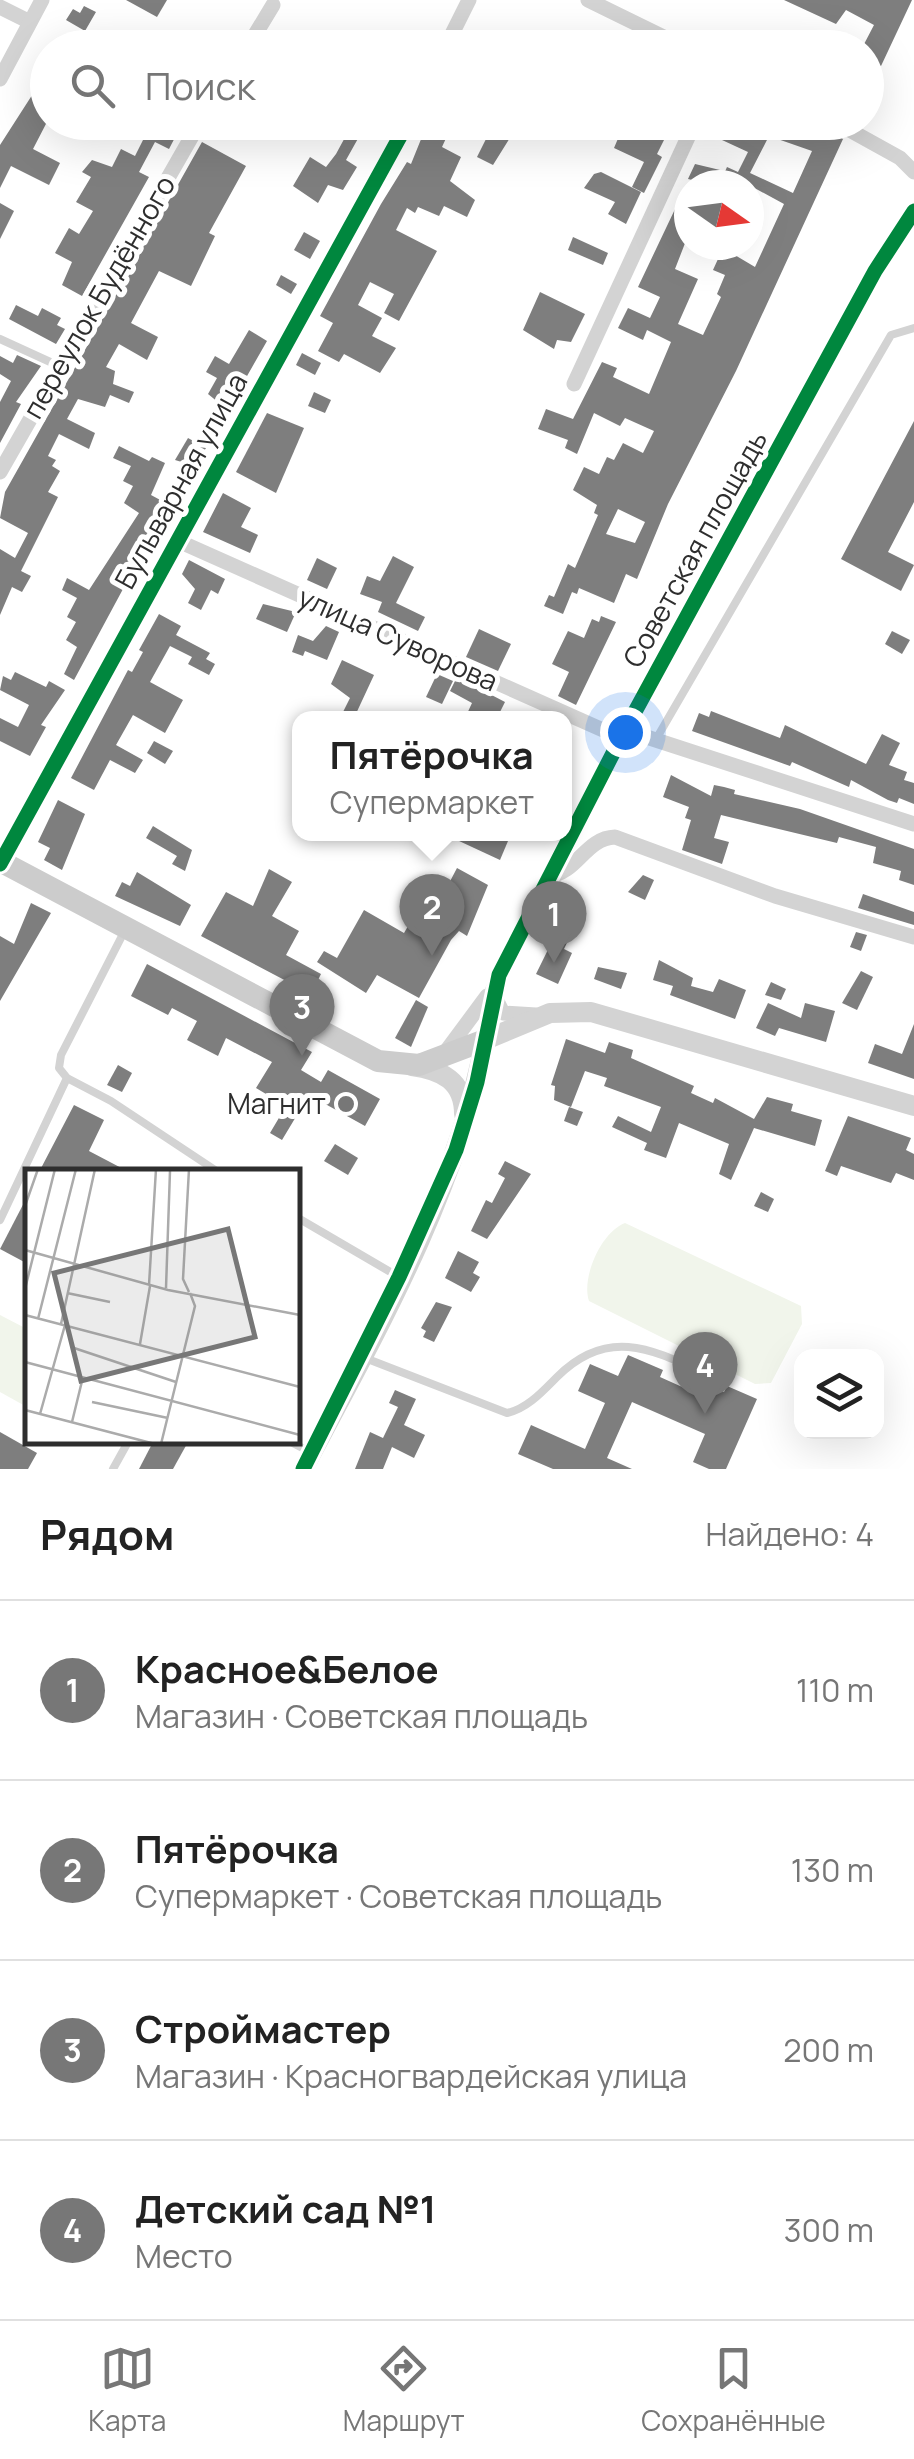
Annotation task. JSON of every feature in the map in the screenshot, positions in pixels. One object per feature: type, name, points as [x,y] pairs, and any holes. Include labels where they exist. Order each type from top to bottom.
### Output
[{"type":"main road","points":[[0,862],[366,1055],[419,1064],[484,1040]]},
{"type":"street","points":[[0,79],[42,0]]},
{"type":"street","points":[[454,30],[469,0]]},
{"type":"street","points":[[588,0],[649,30]]},
{"type":"street","points":[[258,30],[273,5]]},
{"type":"street","points":[[0,7],[30,22]]},
{"type":"street","name":"переулок Будённого","points":[[0,472],[190,140]]},
{"type":"street","name":"Бульварная улица","points":[[0,862],[398,140]]},
{"type":"street","points":[[574,384],[688,140]]},
{"type":"street","points":[[869,140],[907,160],[914,172]]},
{"type":"street","name":"Советская площадь","points":[[572,831],[866,288],[914,211]]},
{"type":"street","name":"улица Суворова","points":[[176,540],[570,711]]},
{"type":"street","name":"улица Суворова","points":[[572,712],[623,734],[914,824]]},
{"type":"street","points":[[548,876],[564,872],[598,840],[616,837],[758,890],[914,937]]},
{"type":"street","name":"Советская площадь","points":[[308,1461],[400,1277],[460,1136],[472,1101],[496,982],[566,841]]},
{"type":"street","points":[[496,982],[498,1008],[510,1016],[579,1011],[610,1016],[914,1106]]},
{"type":"street","points":[[419,1064],[463,1034],[496,982]]},
{"type":"street","points":[[484,1040],[545,1015]]},
{"type":"street","points":[[472,1101],[496,1053],[545,1015]]},
{"type":"street","points":[[419,1064],[443,1073],[458,1087],[464,1112],[460,1136]]},
{"type":"lane","points":[[656,742],[890,335],[914,328]]},
{"type":"lane","points":[[0,339],[59,366]]},
{"type":"lane","points":[[126,928],[60,1055],[58,1068],[67,1078],[111,1101],[213,1169]]},
{"type":"lane","points":[[0,1220],[67,1078]]},
{"type":"lane","points":[[300,1219],[400,1277]]},
{"type":"lane","points":[[361,1356],[507,1413],[536,1398],[573,1364],[628,1345],[644,1347],[721,1381]]},
{"type":"lane","points":[[113,1469],[127,1444]]},
{"type":"shaded area","points":[[625,1223],[801,1306],[802,1324],[771,1383],[755,1384],[589,1301],[588,1280],[595,1257],[608,1236]]},
{"type":"shaded area","points":[[0,1315],[25,1328],[25,1406],[0,1392]]},
{"type":"building","points":[[126,0],[167,0],[157,17]]},
{"type":"building","points":[[784,0],[912,0],[884,60],[884,30],[871,30],[874,25],[846,10],[836,24]]},
{"type":"building","points":[[84,6],[96,12],[86,30],[66,20],[73,9],[80,13]]},
{"type":"building","points":[[30,98],[30,140],[38,140],[33,149],[60,163],[49,185],[11,166],[0,188],[0,145]]},
{"type":"building","points":[[143,140],[174,140],[169,149],[155,142],[139,172],[149,177],[82,296],[62,285],[72,262],[55,253],[69,228],[79,234],[93,211],[76,202],[91,177],[82,172],[92,160],[112,167],[121,149],[135,156]]},
{"type":"building","points":[[344,140],[357,140],[346,160],[357,167],[343,190],[328,185],[318,203],[293,186],[310,157],[326,167]]},
{"type":"building","points":[[421,140],[445,140],[442,147],[461,157],[450,181],[475,200],[467,217],[444,206],[439,216],[418,207],[415,213],[407,208],[396,230],[437,251],[399,321],[384,313],[394,294],[370,282],[358,305],[382,318],[372,336],[396,348],[380,373],[344,354],[339,362],[318,351],[333,323],[320,316],[381,204],[407,162],[411,164]]},
{"type":"building","points":[[486,140],[509,140],[493,165],[477,157]]},
{"type":"building","points":[[617,140],[664,140],[657,154],[662,157],[644,193],[632,187],[644,162],[614,148]]},
{"type":"building","points":[[722,140],[767,140],[752,170],[739,170],[748,152]]},
{"type":"building","points":[[780,140],[843,140],[736,371],[668,504],[637,579],[626,574],[614,603],[579,588],[577,594],[572,592],[563,614],[544,606],[549,595],[554,597],[568,564],[575,568],[598,515],[594,513],[597,505],[573,490],[584,467],[599,474],[607,457],[614,460],[623,443],[643,453],[654,431],[625,418],[620,426],[594,413],[577,454],[565,448],[568,440],[538,429],[546,409],[573,419],[602,362],[617,368],[613,377],[649,394],[671,342],[647,330],[643,340],[618,328],[628,308],[650,318],[660,297],[638,287],[674,211],[674,260],[678,260],[675,269],[698,279],[678,324],[703,335],[721,297],[717,294],[725,275],[713,270],[718,260],[743,260],[755,267],[758,260],[764,260],[764,247],[784,204],[764,193],[764,180],[793,193],[812,151]],"holes":[[[618,509],[645,522],[635,543],[606,534]]]},
{"type":"building","points":[[202,142],[246,166],[209,233],[215,236],[191,286],[159,271],[131,323],[158,337],[147,360],[119,344],[106,367],[115,371],[113,384],[134,392],[129,403],[110,395],[105,407],[78,399],[67,419],[95,433],[89,449],[59,434],[48,456],[56,460],[52,466],[60,471],[48,492],[58,497],[21,571],[31,576],[22,592],[12,587],[0,615],[0,549],[15,558],[28,533],[0,518],[5,492]]},
{"type":"building","points":[[695,164],[720,170],[692,170]]},
{"type":"building","points":[[601,172],[641,192],[626,224],[608,214],[615,202],[584,188],[594,174]]},
{"type":"building","points":[[0,203],[14,211],[0,239]]},
{"type":"building","points":[[304,232],[320,241],[310,259],[294,250]]},
{"type":"building","points":[[573,237],[608,253],[603,265],[568,250]]},
{"type":"building","points":[[281,275],[297,284],[291,294],[276,285]]},
{"type":"building","points":[[540,292],[585,314],[571,342],[557,340],[554,349],[523,330]]},
{"type":"building","points":[[16,305],[38,316],[42,308],[61,318],[57,325],[65,329],[56,344],[9,319]]},
{"type":"building","points":[[249,330],[267,341],[230,406],[224,407],[208,394],[217,378],[206,372],[215,356],[229,364]]},
{"type":"building","points":[[302,353],[321,363],[315,375],[296,365]]},
{"type":"building","points":[[17,355],[41,366],[16,402],[21,404],[0,443],[0,402],[11,381],[0,374],[0,356],[13,363]]},
{"type":"building","points":[[314,392],[331,400],[325,413],[308,406]]},
{"type":"building","points":[[267,413],[304,428],[276,493],[236,472]]},
{"type":"building","points":[[914,421],[914,502],[888,552],[914,565],[901,591],[841,559]]},
{"type":"building","points":[[188,438],[206,448],[195,466],[175,460]]},
{"type":"building","points":[[119,446],[149,461],[152,457],[165,463],[151,495],[164,502],[161,508],[165,511],[74,680],[64,674],[77,647],[66,640],[76,622],[67,617],[77,598],[62,590],[67,578],[89,590],[139,513],[124,503],[133,486],[123,481],[131,466],[113,458]]},
{"type":"building","points":[[223,493],[251,508],[241,527],[258,535],[250,553],[203,532]]},
{"type":"building","points":[[393,556],[414,567],[396,603],[425,617],[418,631],[378,612],[382,602],[360,594],[367,576],[380,581]]},
{"type":"building","points":[[317,558],[337,568],[327,589],[307,580]]},
{"type":"building","points":[[189,560],[225,579],[218,594],[211,590],[201,610],[188,603],[195,589],[182,574]]},
{"type":"building","points":[[263,604],[296,612],[287,632],[256,619]]},
{"type":"building","points":[[159,614],[181,626],[176,635],[210,653],[206,659],[215,664],[209,675],[188,664],[192,657],[170,646],[150,682],[183,700],[165,733],[133,715],[116,745],[143,760],[135,773],[110,760],[94,790],[71,778],[128,670],[132,672],[143,652],[139,650]]},
{"type":"building","points":[[601,616],[616,622],[576,705],[558,696],[569,672],[552,664],[568,631],[584,638],[592,619],[599,622]]},
{"type":"building","points":[[326,626],[339,632],[327,660],[305,651],[303,656],[292,652],[298,635],[313,641]]},
{"type":"building","points":[[479,629],[511,644],[498,671],[466,657]]},
{"type":"building","points":[[892,631],[910,640],[902,654],[885,644]]},
{"type":"building","points":[[342,660],[374,675],[357,711],[344,711],[350,698],[331,684]]},
{"type":"building","points":[[15,672],[46,687],[49,681],[65,690],[41,725],[46,727],[30,756],[0,741],[0,718],[18,727],[29,705],[0,690],[3,676],[11,680]]},
{"type":"building","points":[[437,674],[453,681],[442,704],[426,697]]},
{"type":"building","points":[[457,677],[505,702],[500,711],[468,711],[472,703],[450,691]]},
{"type":"building","points":[[711,711],[780,738],[785,725],[866,764],[882,734],[900,743],[889,765],[907,772],[904,780],[914,783],[914,804],[899,798],[897,803],[851,780],[849,787],[792,762],[790,766],[692,731],[699,713],[709,717]]},
{"type":"building","points":[[154,741],[173,751],[165,764],[147,753]]},
{"type":"building","points":[[671,775],[711,796],[714,785],[724,787],[735,790],[734,794],[800,809],[914,849],[914,885],[899,880],[901,871],[873,863],[876,847],[839,837],[837,843],[721,815],[714,838],[729,842],[722,864],[682,850],[691,820],[685,818],[689,807],[663,797]]},
{"type":"building","points":[[58,800],[85,814],[62,870],[44,860],[50,848],[38,842]]},
{"type":"building","points":[[153,826],[192,850],[185,871],[172,864],[177,856],[146,838]]},
{"type":"building","points":[[459,841],[508,841],[500,860]]},
{"type":"building","points":[[457,868],[488,885],[467,936],[459,931],[451,940],[419,998],[377,975],[366,993],[317,962],[324,951],[337,958],[364,910],[404,933],[414,916],[435,927],[453,892],[446,889]]},
{"type":"building","points":[[269,869],[292,882],[272,916],[299,931],[286,955],[321,974],[311,994],[201,936],[226,892],[253,906]]},
{"type":"building","points":[[137,872],[191,905],[180,926],[115,896],[122,882],[130,886]]},
{"type":"building","points":[[643,875],[654,880],[645,900],[628,892]]},
{"type":"building","points":[[863,894],[914,912],[914,925],[858,908]]},
{"type":"building","points":[[31,903],[51,913],[0,1001],[0,936],[14,944]]},
{"type":"building","points":[[571,903],[583,909],[564,949],[572,953],[558,984],[536,974]]},
{"type":"building","points":[[856,932],[867,935],[861,951],[850,947]]},
{"type":"building","points":[[659,960],[693,978],[691,986],[713,992],[719,979],[746,990],[735,1019],[670,995],[673,986],[653,980]]},
{"type":"building","points":[[147,964],[312,1052],[301,1070],[321,1082],[328,1070],[380,1099],[365,1126],[309,1095],[282,1140],[270,1133],[286,1106],[256,1088],[272,1062],[226,1038],[218,1056],[187,1040],[197,1021],[172,1008],[168,1015],[131,996]]},
{"type":"building","points":[[598,967],[627,973],[621,989],[594,979]]},
{"type":"building","points":[[861,971],[873,977],[857,1010],[842,1003]]},
{"type":"building","points":[[771,982],[786,989],[781,1000],[765,995]]},
{"type":"building","points":[[416,1000],[428,1007],[411,1047],[395,1038]]},
{"type":"building","points":[[768,1003],[801,1018],[805,1003],[835,1011],[826,1042],[779,1028],[775,1036],[756,1028]]},
{"type":"building","points":[[914,1024],[914,1079],[868,1063],[875,1044],[902,1054]]},
{"type":"building","points":[[566,1039],[605,1053],[609,1042],[633,1050],[631,1058],[694,1086],[691,1093],[713,1103],[715,1098],[754,1119],[767,1097],[793,1104],[791,1111],[822,1120],[815,1146],[754,1128],[731,1180],[719,1174],[729,1144],[679,1123],[666,1158],[644,1150],[647,1143],[612,1127],[618,1116],[651,1132],[661,1107],[604,1086],[607,1078],[585,1071],[571,1107],[554,1100],[555,1086],[551,1085]]},
{"type":"building","points":[[118,1065],[132,1073],[122,1092],[107,1085]]},
{"type":"building","points":[[74,1105],[104,1120],[89,1151],[123,1169],[41,1169]]},
{"type":"building","points":[[569,1107],[583,1112],[577,1126],[564,1121]]},
{"type":"building","points":[[848,1116],[911,1138],[906,1150],[914,1154],[914,1180],[896,1173],[891,1183],[841,1166],[837,1176],[825,1171]]},
{"type":"building","points":[[335,1144],[358,1158],[348,1175],[324,1161]]},
{"type":"building","points":[[505,1161],[531,1174],[487,1239],[471,1231],[486,1200],[492,1203],[505,1178],[498,1174]]},
{"type":"building","points":[[761,1192],[774,1199],[768,1212],[754,1206]]},
{"type":"building","points":[[25,1201],[25,1262],[0,1249]]},
{"type":"building","points":[[458,1251],[479,1262],[473,1273],[480,1277],[471,1292],[445,1278]]},
{"type":"building","points":[[436,1302],[452,1307],[434,1342],[423,1337],[426,1331],[421,1328]]},
{"type":"building","points":[[628,1355],[663,1370],[660,1377],[700,1395],[706,1384],[724,1392],[727,1386],[757,1399],[726,1469],[709,1469],[693,1462],[705,1434],[632,1402],[607,1458],[632,1469],[553,1469],[518,1454],[531,1425],[585,1449],[605,1403],[578,1391],[590,1364],[618,1376]]},
{"type":"building","points":[[395,1390],[416,1399],[404,1425],[425,1435],[414,1458],[392,1447],[383,1469],[355,1469],[370,1432],[383,1438],[398,1407],[389,1403]]},
{"type":"building","points":[[0,1432],[37,1453],[28,1469],[0,1469]]},
{"type":"building","points":[[152,1444],[187,1444],[173,1469],[139,1469]]},
{"type":"cycle path","points":[[0,864],[398,140]]},
{"type":"cycle path","points":[[572,833],[875,271],[914,211]]},
{"type":"cycle path","points":[[303,1469],[399,1277],[456,1150],[477,1082],[499,975],[568,841]]},
{"type":"place","name":"Пятёрочка","points":[[432,956]]},
{"type":"place","name":"Красное&Белое","points":[[554,963]]},
{"type":"place","name":"Строймастер","points":[[302,1056]]},
{"type":"place","name":"Магнит","points":[[346,1104]]},
{"type":"place","name":"Детский сад №1","points":[[705,1414]]}]
